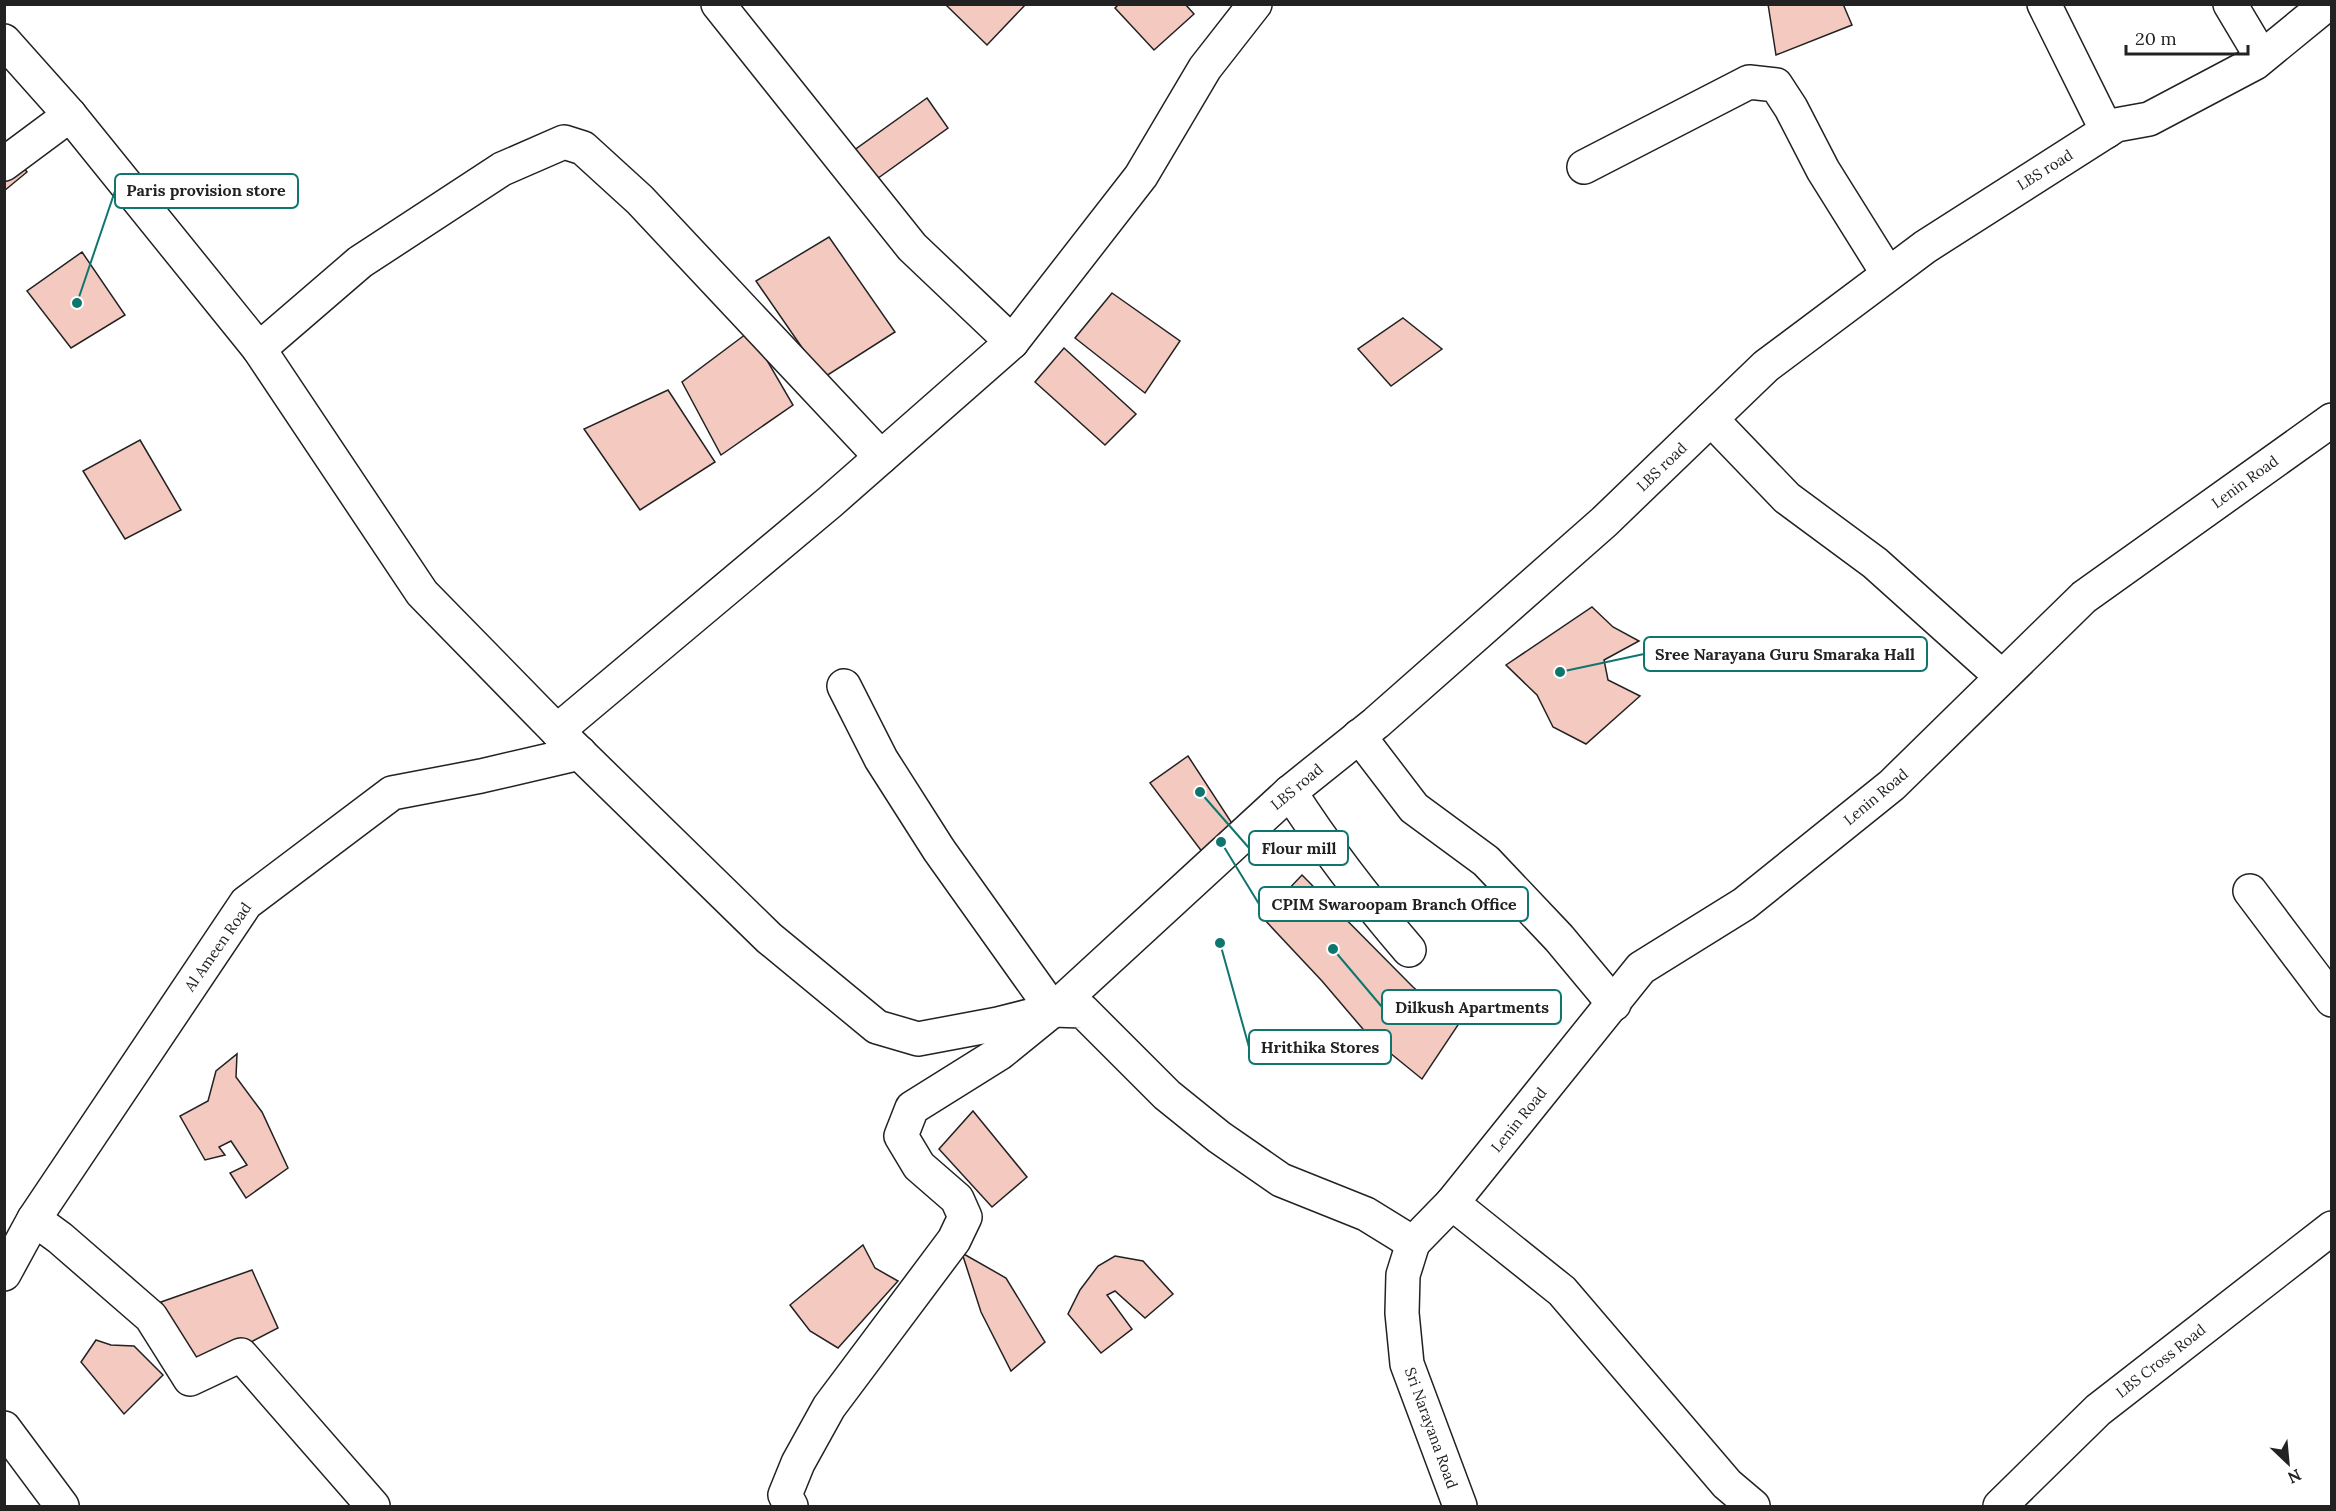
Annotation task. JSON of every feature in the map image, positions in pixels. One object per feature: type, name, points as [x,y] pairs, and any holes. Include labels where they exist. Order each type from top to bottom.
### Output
[{"type":"street","points":[[718,4],[912,247],[1012,342]]},
{"type":"street","points":[[557,731],[881,457],[1012,342],[1141,176],[1205,68],[1255,4]]},
{"type":"street","points":[[2044,4],[2107,131]]},
{"type":"street","points":[[2230,4],[2261,56]]},
{"type":"street","name":"LBS road","points":[[791,1506],[785,1496],[829,1407],[954,1240],[965,1217],[957,1199],[919,1166],[902,1136],[912,1108],[1000,1053],[1053,1010],[1290,792],[1359,736],[1604,522],[1766,366],[1925,247],[2116,125],[2149,119],[2254,63],[2327,4]]},
{"type":"street","points":[[4,40],[70,115],[259,349],[422,593],[557,731],[769,938],[877,1027],[918,1039],[998,1024],[1053,1010],[1083,1011],[1167,1095],[1219,1137],[1281,1180],[1366,1214],[1413,1243]]},
{"type":"street","points":[[1584,167],[1749,82],[1776,85],[1791,108],[1823,170],[1888,274]]},
{"type":"street","points":[[4,164],[70,115]]},
{"type":"street","points":[[259,349],[360,262],[502,169],[564,142],[583,148],[640,200],[881,457]]},
{"type":"street","points":[[1711,419],[1787,498],[1875,563],[2002,677]]},
{"type":"street","name":"Lenin Road","points":[[1413,1243],[1452,1203],[1641,968],[1744,904],[1893,785],[2084,597],[2331,420]]},
{"type":"street","points":[[844,686],[881,759],[939,850],[1053,1010]]},
{"type":"street","points":[[1359,736],[1414,808],[1486,861],[1559,938],[1614,1004]]},
{"type":"street","name":"Al Ameen Road","points":[[4,1274],[34,1219],[246,903],[392,793],[482,776],[580,753]]},
{"type":"street","points":[[1290,792],[1322,842],[1367,901],[1409,950]]},
{"type":"street","points":[[2250,891],[2331,1000]]},
{"type":"street","points":[[1452,1203],[1562,1291],[1727,1484],[1753,1506]]},
{"type":"street","points":[[34,1219],[60,1238],[151,1317],[190,1379],[241,1355],[373,1506]]},
{"type":"street","name":"LBS Cross Road","points":[[2000,1506],[2098,1410],[2331,1228]]},
{"type":"street","name":"Sri Narayana Road","points":[[1413,1243],[1403,1275],[1402,1313],[1407,1364],[1460,1506]]},
{"type":"street","points":[[4,1428],[62,1506]]},
{"type":"building","points":[[945,4],[1026,4],[987,45]]},
{"type":"building","points":[[1119,4],[1185,4],[1194,14],[1154,50],[1115,8]]},
{"type":"building","points":[[1768,4],[1843,4],[1852,25],[1776,55]]},
{"type":"building","points":[[927,98],[948,128],[867,186],[846,156]]},
{"type":"building","points":[[4,143],[27,172],[4,191]]},
{"type":"building","points":[[829,237],[895,332],[823,378],[756,281]]},
{"type":"building","points":[[82,252],[125,315],[71,348],[27,291]]},
{"type":"building","points":[[1112,293],[1180,341],[1145,393],[1075,338]]},
{"type":"building","points":[[1403,318],[1442,349],[1391,386],[1358,349]]},
{"type":"building","points":[[750,331],[793,405],[721,455],[682,382]]},
{"type":"building","points":[[1064,348],[1136,414],[1105,445],[1035,382]]},
{"type":"building","points":[[668,390],[715,462],[640,510],[584,429]]},
{"type":"building","points":[[140,440],[181,510],[125,539],[83,471]]},
{"type":"building","points":[[1592,607],[1613,627],[1639,641],[1604,660],[1608,680],[1640,696],[1586,744],[1553,727],[1537,695],[1506,665]]},
{"type":"building","points":[[1188,756],[1239,834],[1206,857],[1150,783]]},
{"type":"building","points":[[1302,875],[1413,987],[1458,1025],[1422,1079],[1368,1035],[1322,981],[1262,917]]},
{"type":"building","points":[[237,1054],[236,1077],[262,1112],[288,1168],[246,1198],[230,1173],[247,1165],[231,1141],[219,1147],[225,1155],[205,1160],[180,1116],[208,1101],[216,1071]]},
{"type":"building","points":[[973,1111],[1027,1177],[992,1207],[939,1149]]},
{"type":"building","points":[[863,1245],[875,1268],[898,1281],[838,1348],[810,1331],[790,1305]]},
{"type":"building","points":[[962,1253],[1006,1278],[1045,1342],[1011,1371],[981,1312]]},
{"type":"building","points":[[1115,1256],[1143,1261],[1173,1294],[1145,1318],[1115,1291],[1107,1295],[1132,1329],[1101,1353],[1068,1314],[1080,1290],[1098,1266]]},
{"type":"building","points":[[252,1270],[278,1328],[197,1370],[161,1302]]},
{"type":"building","points":[[96,1340],[111,1345],[134,1346],[163,1375],[124,1414],[81,1362]]},
{"type":"place","name":"Paris provision store","points":[[77,303]]},
{"type":"place","name":"Sree Narayana Guru Smaraka Hall","points":[[1560,672]]},
{"type":"place","name":"Flour mill","points":[[1200,792]]},
{"type":"place","name":"CPIM Swaroopam Branch Office","points":[[1221,842]]},
{"type":"place","name":"Hrithika Stores","points":[[1220,943]]},
{"type":"place","name":"Dilkush Apartments","points":[[1333,949]]}]
